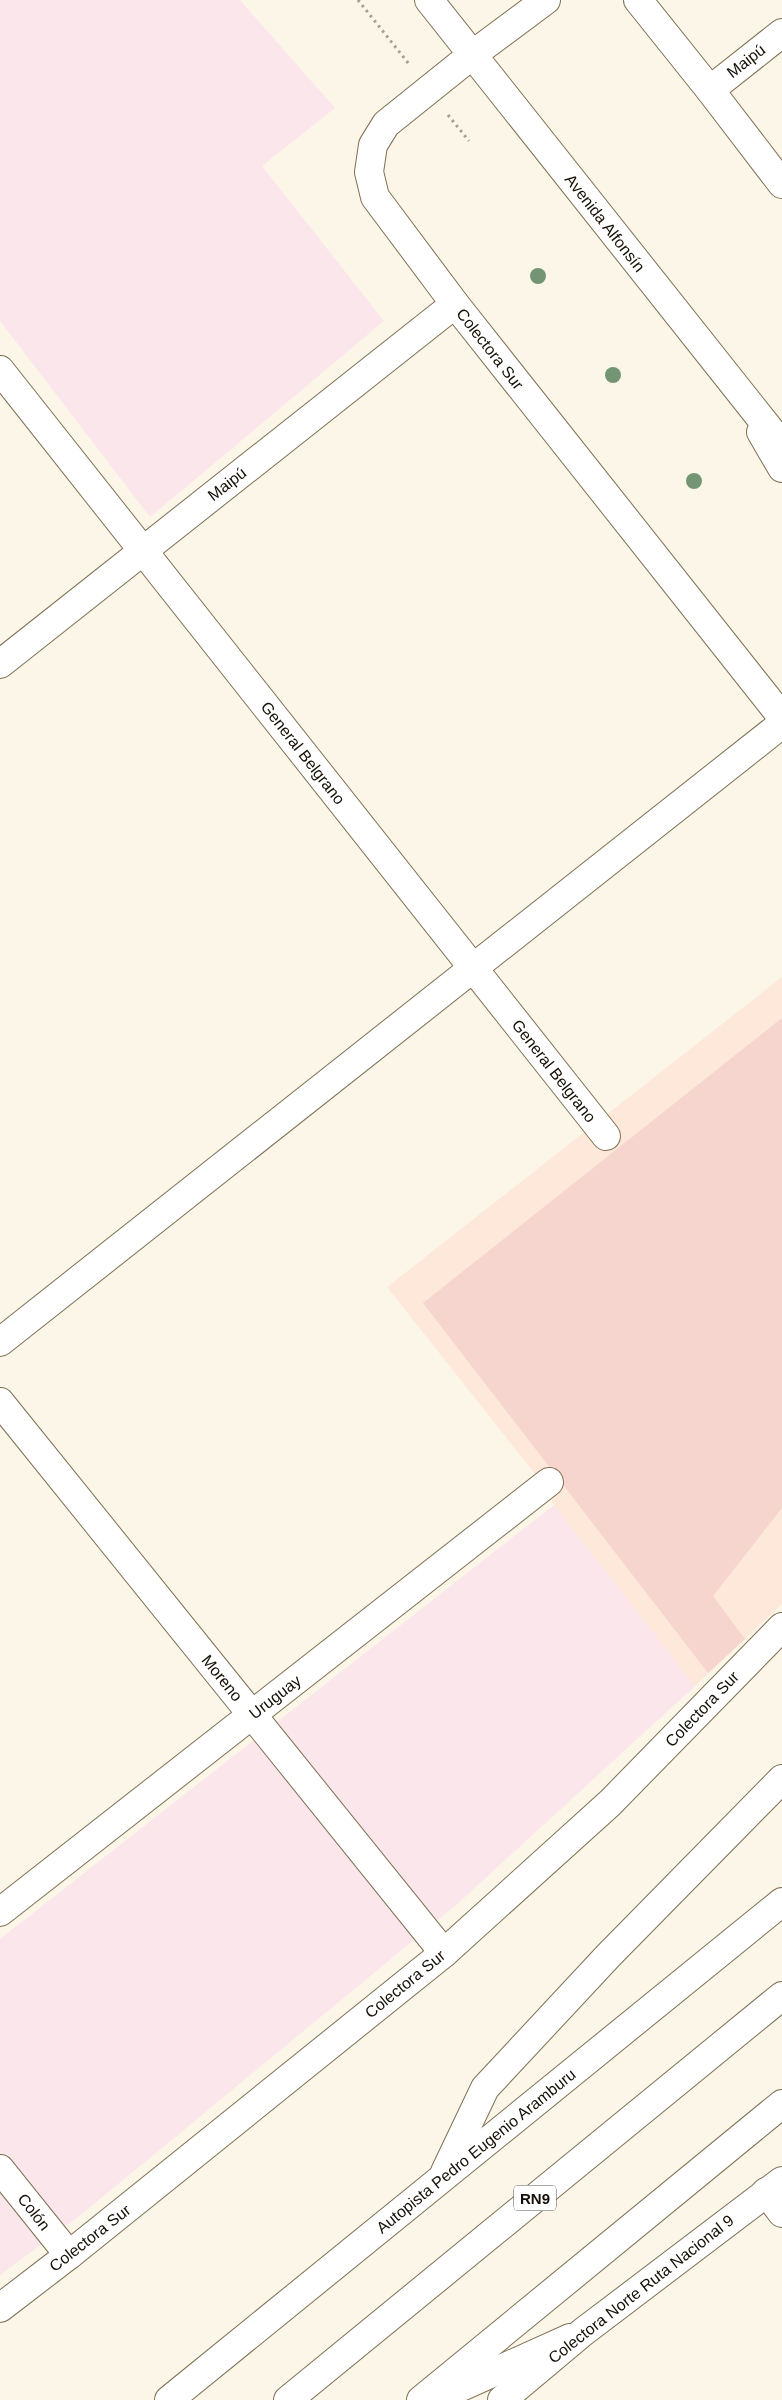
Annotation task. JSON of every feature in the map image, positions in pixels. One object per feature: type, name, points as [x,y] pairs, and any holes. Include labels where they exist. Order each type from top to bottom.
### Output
[{"type":"main road","name":"Avenida Alfonsín","points":[[429,0],[782,445]]},
{"type":"main road","name":"Colectora Sur","points":[[546,0],[472,55],[386,124],[373,145],[369,172],[375,197],[455,304],[782,717]]},
{"type":"main road","points":[[638,0],[782,184]]},
{"type":"main road","name":"Maipú","points":[[710,90],[782,33]]},
{"type":"main road","name":"Maipú","points":[[0,664],[455,304]]},
{"type":"main road","name":"General Belgrano","points":[[0,370],[606,1136]]},
{"type":"main road","points":[[733,383],[782,432]]},
{"type":"main road","points":[[733,383],[782,468]]},
{"type":"main road","points":[[0,1342],[782,724]]},
{"type":"main road","name":"Moreno","points":[[0,1402],[444,1953]]},
{"type":"main road","name":"Uruguay","points":[[0,1912],[549,1482]]},
{"type":"main road","name":"Colectora Sur","points":[[0,2308],[69,2255],[444,1953],[610,1803],[782,1627]]},
{"type":"main road","points":[[443,2178],[485,2088],[608,1956],[782,1780]]},
{"type":"main road","name":"Autopista Pedro Eugenio Aramburu","points":[[169,2400],[782,1902]]},
{"type":"main road","name":"RN9","points":[[288,2400],[782,1996]]},
{"type":"main road","points":[[421,2400],[782,2104]]},
{"type":"main road","name":"Colón","points":[[0,2169],[69,2255]]},
{"type":"main road","name":"Colectora Norte Ruta Nacional 9","points":[[502,2400],[583,2332],[776,2196]]},
{"type":"main road","points":[[432,2400],[583,2332]]},
{"type":"shaded area","points":[[0,0],[240,0],[335,108],[262,166],[384,321],[150,517],[0,321]]},
{"type":"shaded area","points":[[782,977],[782,1604],[695,1686],[554,1505],[532,1470],[387,1287]]},
{"type":"shaded area","points":[[554,1505],[695,1686],[455,1906],[77,2218],[0,2275],[0,1939]]},
{"type":"building","points":[[782,1018],[782,1508],[713,1596],[745,1639],[708,1673],[423,1303]]}]
